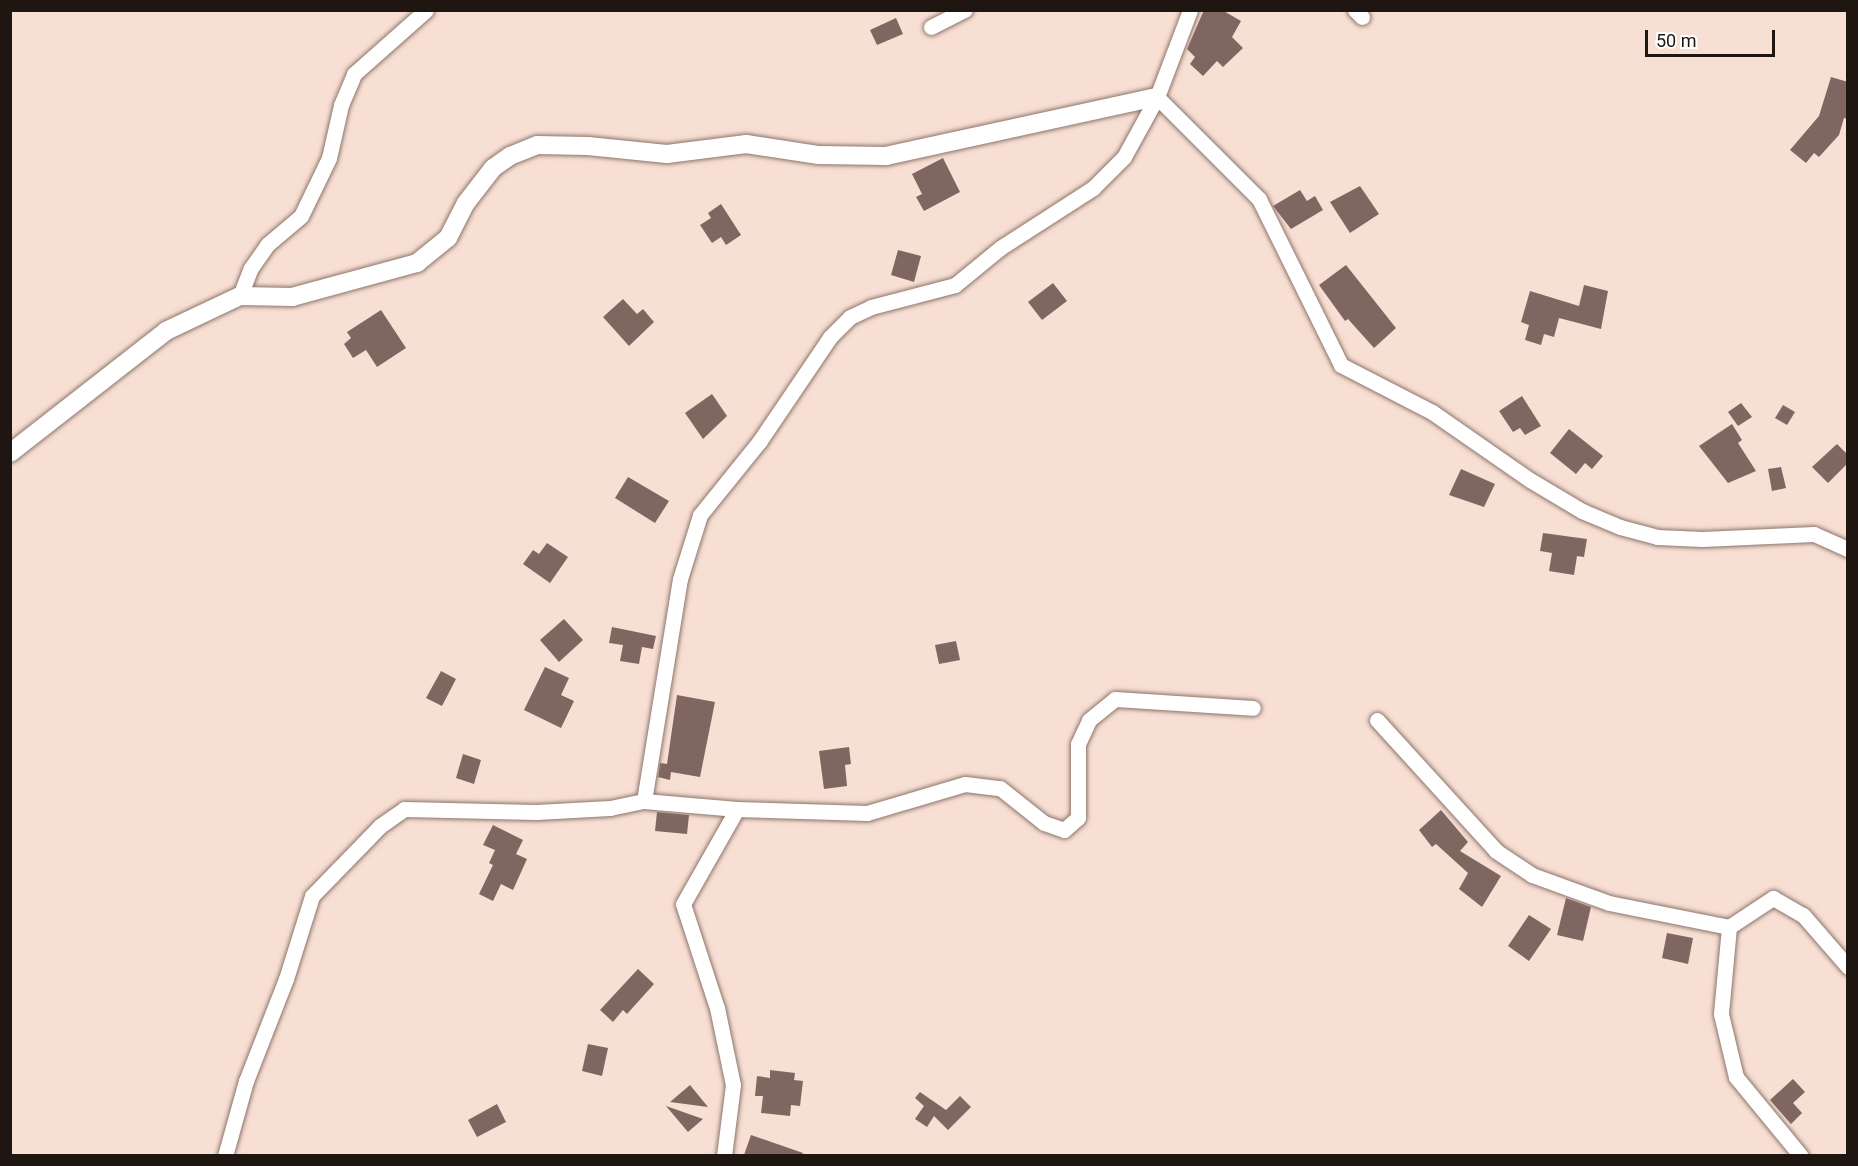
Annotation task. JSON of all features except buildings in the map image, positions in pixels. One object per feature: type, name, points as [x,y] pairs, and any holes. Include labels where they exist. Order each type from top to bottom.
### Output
[{"type":"street","points":[[240,296],[251,268],[268,244],[301,216],[329,158],[341,105],[354,74],[426,10]]},
{"type":"street","points":[[930,27],[965,10]]},
{"type":"street","points":[[644,801],[680,579],[700,515],[759,442],[830,337],[850,317],[871,307],[955,285],[1000,248],[1093,188],[1124,157],[1157,97],[1190,10]]},
{"type":"street","points":[[10,453],[166,331],[240,296],[292,297],[417,263],[448,238],[466,203],[493,168],[510,156],[537,145],[588,146],[667,154],[746,144],[819,155],[886,156],[1157,97]]},
{"type":"street","points":[[1157,97],[1259,199],[1341,365],[1432,412],[1530,480],[1581,511],[1620,527],[1657,537],[1702,539],[1814,534],[1848,549]]},
{"type":"street","points":[[225,1155],[246,1082],[286,979],[312,896],[380,826],[404,809],[536,812],[610,808],[644,801],[737,810],[867,813],[965,784],[1000,788],[1044,823],[1064,830],[1078,818],[1075,767],[1078,744],[1089,720],[1114,699],[1253,708]]},
{"type":"street","points":[[1377,720],[1496,850],[1532,875],[1608,903],[1729,927],[1773,898],[1803,915],[1848,967]]},
{"type":"street","points":[[724,1155],[733,1085],[717,1008],[683,904],[737,810]]},
{"type":"street","points":[[1729,927],[1721,1014],[1736,1077],[1801,1155]]}]
